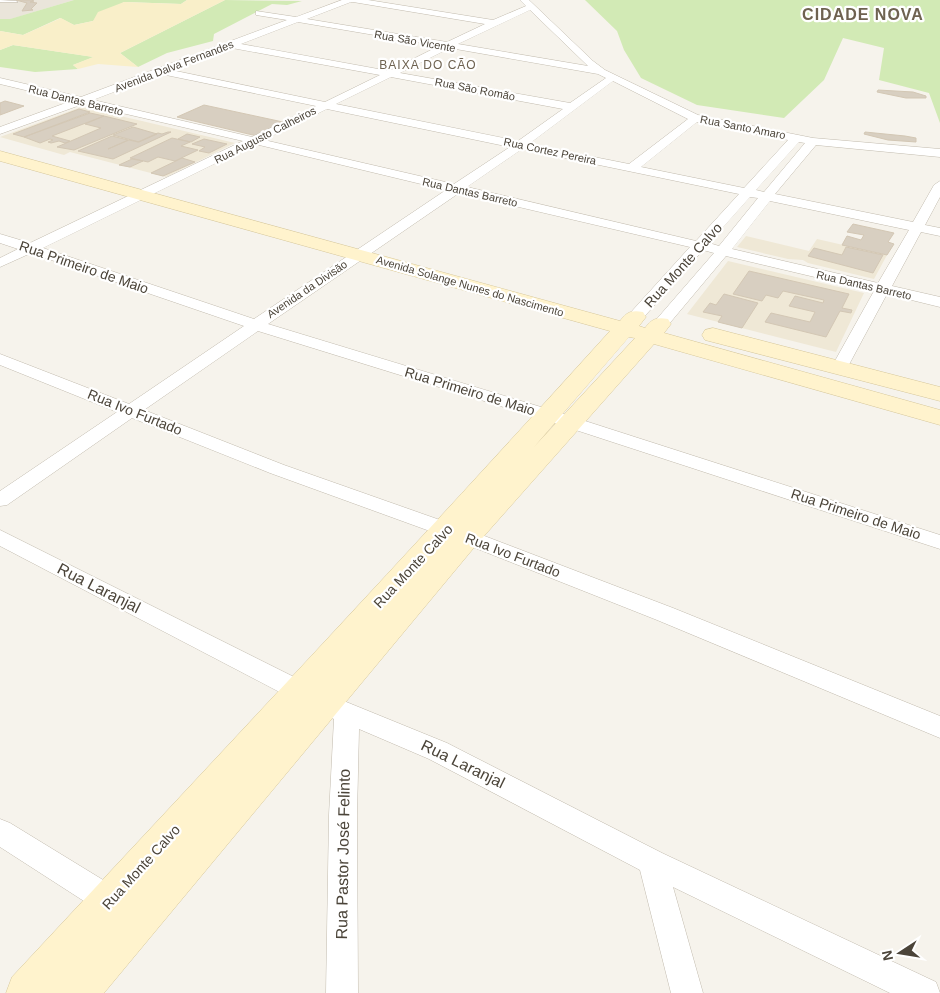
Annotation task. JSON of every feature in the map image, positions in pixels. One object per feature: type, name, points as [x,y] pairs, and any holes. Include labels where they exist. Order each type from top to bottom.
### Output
[{"type":"main road","name":"Avenida Solange Nunes do Nascimento","points":[[0,142],[377,242],[517,283],[643,325],[940,418]]},
{"type":"main road","name":"Avenida Solange Nunes do Nascimento","points":[[0,156],[358,255],[643,325],[840,368],[940,394]]},
{"type":"main road","name":"Rua Monte Calvo","points":[[75,993],[324,703],[457,534],[643,325]]},
{"type":"main road","name":"Rua Monte Calvo","points":[[28,993],[110,901],[324,703]]},
{"type":"street","name":"Avenida Dalva Fernandes","points":[[0,131],[349,0]]},
{"type":"street","points":[[353,0],[494,23]]},
{"type":"street","name":"Rua Augusto Calheiros","points":[[0,263],[446,47],[527,4]]},
{"type":"street","name":"Rua Santo Amaro","points":[[527,4],[602,72],[694,118],[813,141],[940,153]]},
{"type":"street","name":"Rua São Vicente","points":[[259,14],[602,72]]},
{"type":"street","name":"Rua São Romão","points":[[230,44],[572,108]]},
{"type":"street","name":"Rua Cortez Pereira","points":[[160,71],[940,232]]},
{"type":"street","name":"Avenida da Divisão","points":[[0,500],[454,188],[520,145],[540,128],[572,108],[613,77]]},
{"type":"street","name":"Rua Dantas Barreto","points":[[0,81],[940,302]]},
{"type":"street","points":[[631,169],[694,118]]},
{"type":"street","name":"Rua Monte Calvo","points":[[643,325],[701,247],[796,138]]},
{"type":"street","name":"Rua Monte Calvo","points":[[643,325],[692,289],[813,141]]},
{"type":"street","points":[[840,368],[940,185]]},
{"type":"street","name":"Rua Primeiro de Maio","points":[[0,238],[255,324],[560,419],[940,542]]},
{"type":"street","name":"Rua Ivo Furtado","points":[[0,359],[276,469],[457,534],[666,614],[940,727]]},
{"type":"street","name":"Rua Laranjal","points":[[0,537],[324,703],[438,751],[652,862],[925,993]]},
{"type":"street","name":"Rua Pastor José Felinto","points":[[324,703],[343,815],[342,993]]},
{"type":"street","points":[[0,832],[137,919]]},
{"type":"street","points":[[652,862],[687,993]]},
{"type":"lane","points":[[0,1],[16,2]]},
{"type":"shaded area","points":[[0,0],[74,0],[4,21],[0,20]]},
{"type":"shaded area","points":[[81,107],[235,143],[166,177],[70,152],[64,155],[0,137]]},
{"type":"shaded area","points":[[746,236],[809,251],[817,239],[887,255],[874,279],[808,263],[803,260],[788,259],[737,247]]},
{"type":"shaded area","points":[[728,261],[864,293],[836,352],[687,314]]},
{"type":"green space","points":[[74,0],[187,0],[181,4],[124,2],[93,21],[74,25],[60,18],[23,35],[0,31],[0,19],[10,19]]},
{"type":"green space","points":[[225,0],[302,1],[287,5],[272,4],[214,34],[213,41],[167,53],[138,67],[120,53]]},
{"type":"green space","points":[[585,0],[940,0],[940,123],[929,93],[879,80],[884,48],[843,38],[824,80],[784,118],[697,105],[641,78],[624,50],[617,31]]},
{"type":"green space","points":[[13,45],[94,57],[73,65],[78,69],[35,72],[0,67],[0,50]]},
{"type":"sand","points":[[187,0],[225,0],[120,53],[138,67],[98,64],[78,69],[73,65],[93,57],[13,45],[0,50],[0,31],[23,35],[61,18],[74,25],[93,21],[98,12],[124,2],[181,4]]},
{"type":"building","points":[[16,0],[31,0],[34,1],[30,2],[37,3],[31,9],[33,10],[22,11],[27,3]]},
{"type":"building","points":[[878,90],[913,92],[926,96],[926,98],[906,98],[877,92]]},
{"type":"building","points":[[5,101],[24,106],[0,115],[0,103]]},
{"type":"building","points":[[204,105],[283,122],[257,136],[177,117]]},
{"type":"building","points":[[79,109],[90,112],[24,137],[13,134]]},
{"type":"building","points":[[90,113],[104,116],[52,136],[70,141],[65,143],[59,141],[51,143],[48,142],[53,140],[50,139],[40,143],[24,137]]},
{"type":"building","points":[[104,116],[137,124],[74,150],[57,147],[101,128],[85,124]]},
{"type":"building","points":[[133,127],[157,134],[139,142],[113,135]]},
{"type":"building","points":[[171,132],[113,159],[78,151],[112,136],[128,140],[108,149],[129,140],[138,142],[158,133]]},
{"type":"building","points":[[865,132],[916,138],[916,142],[888,140],[864,134]]},
{"type":"building","points":[[187,134],[200,137],[191,142],[178,139]]},
{"type":"building","points":[[172,138],[190,142],[181,146],[198,150],[175,161],[158,157],[148,162],[130,158]]},
{"type":"building","points":[[204,139],[227,144],[209,153],[199,151],[205,147],[192,144]]},
{"type":"building","points":[[182,158],[195,162],[163,176],[151,173]]},
{"type":"building","points":[[132,159],[143,161],[130,167],[119,165]]},
{"type":"building","points":[[853,224],[894,233],[888,242],[894,244],[887,255],[842,245],[847,236],[861,240],[864,235],[847,232]]},
{"type":"building","points":[[846,247],[883,255],[873,273],[808,256],[814,248],[842,255]]},
{"type":"building","points":[[749,271],[849,294],[842,308],[852,310],[851,313],[840,311],[826,337],[765,322],[771,313],[810,322],[815,312],[789,306],[795,296],[823,303],[824,300],[783,291],[778,298],[766,295],[762,301],[733,294]]},
{"type":"building","points":[[724,294],[758,303],[742,328],[718,322],[722,316],[703,312],[710,303],[716,305]]},
{"type":"district","name":"CIDADE NOVA","points":[[863,14]]},
{"type":"district","name":"BAIXA DO CÃO","points":[[428,65]]}]
